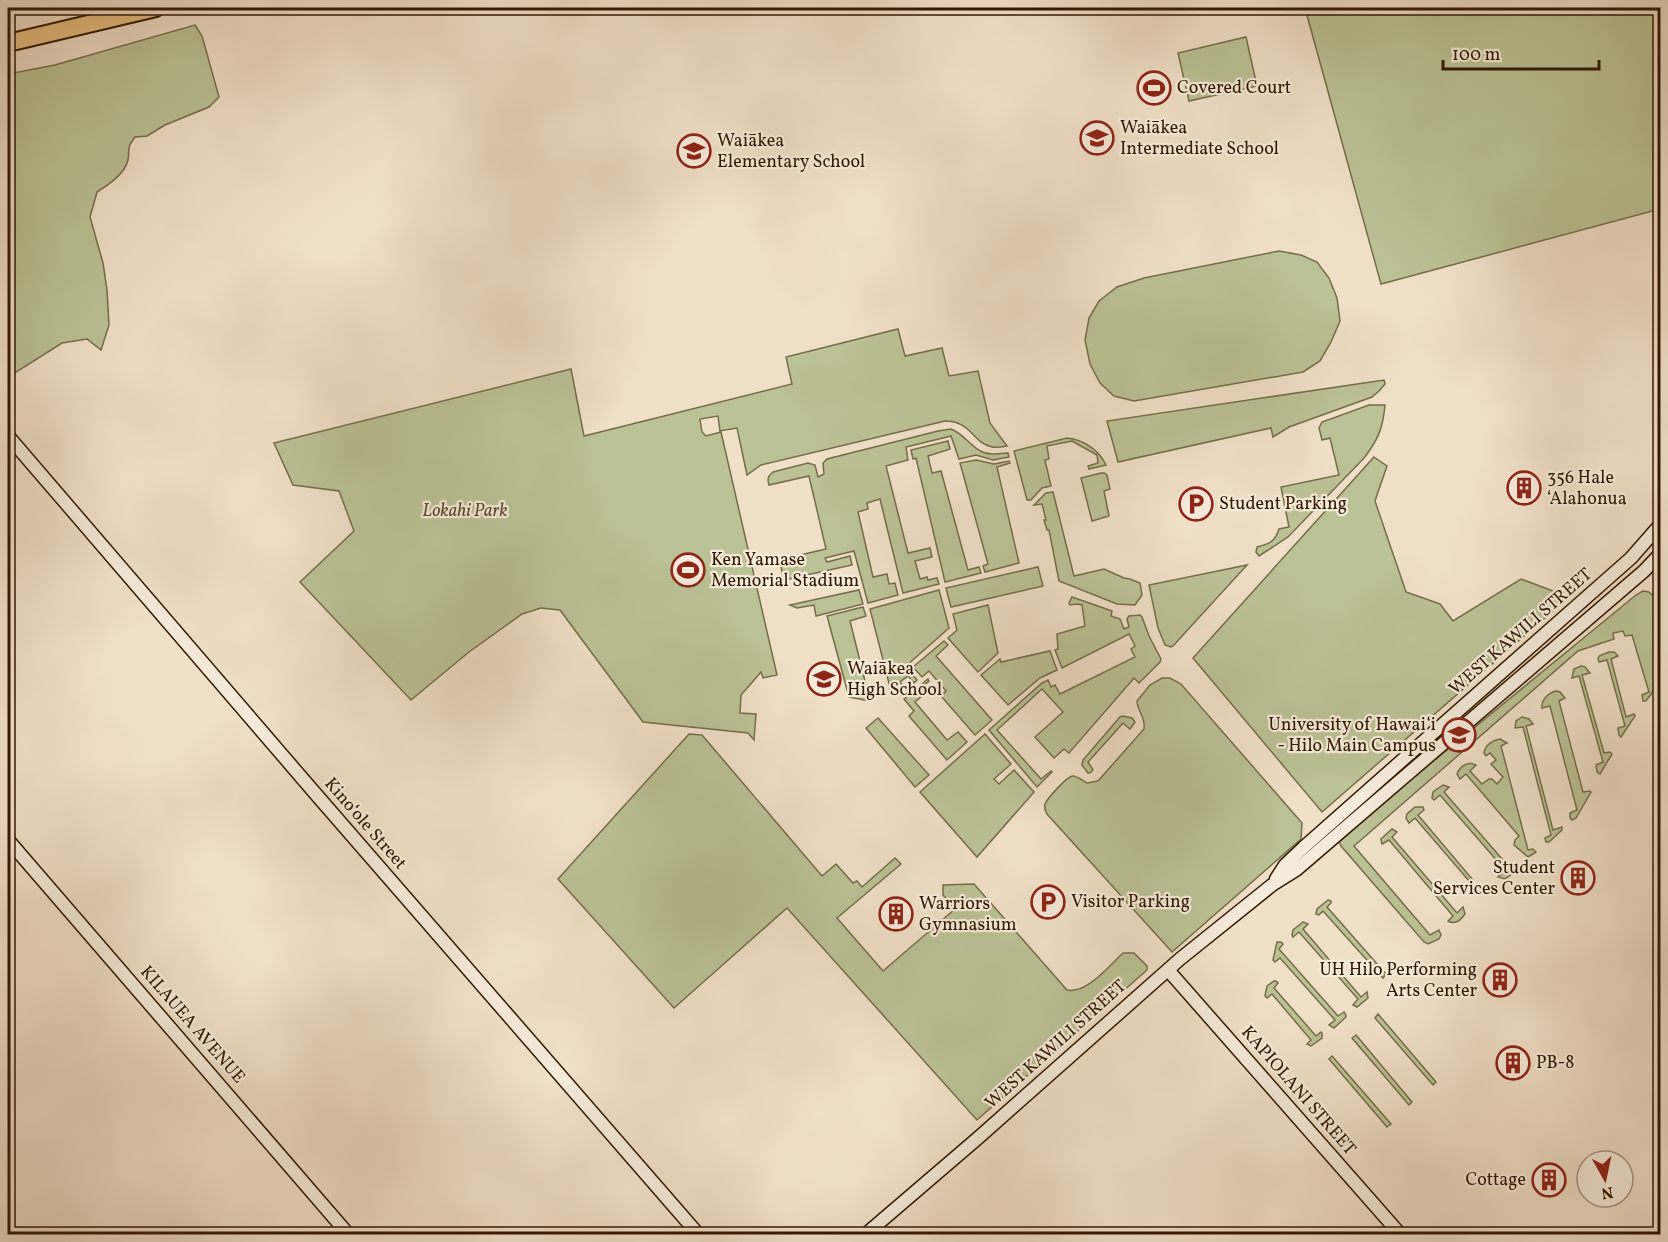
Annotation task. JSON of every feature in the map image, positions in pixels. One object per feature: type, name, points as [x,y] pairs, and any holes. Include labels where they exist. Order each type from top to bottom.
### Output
[{"type":"highway","points":[[8,43],[156,8]]},
{"type":"street","name":"Kinoʻole Street","points":[[8,436],[698,1234]]},
{"type":"street","name":"WEST KAWILI STREET","points":[[1272,885],[1285,865],[1304,847],[1631,558],[1660,525]]},
{"type":"street","name":"WEST KAWILI STREET","points":[[867,1234],[1168,970],[1272,885],[1296,870],[1644,571],[1660,554]]},
{"type":"street","name":"KILAUEA AVENUE","points":[[8,840],[348,1234]]},
{"type":"street","name":"KAPIOLANI STREET","points":[[1168,970],[1400,1234]]},
{"type":"green space","points":[[1305,8],[1660,8],[1660,209],[1381,284]]},
{"type":"green space","points":[[195,25],[202,36],[219,97],[209,107],[165,125],[147,136],[135,137],[129,146],[128,160],[123,170],[97,192],[90,217],[103,263],[109,325],[101,350],[87,339],[62,343],[16,372],[8,381],[8,74],[55,65]]},
{"type":"green space","points":[[1246,37],[1257,86],[1189,101],[1178,53]]},
{"type":"green space","points":[[1279,251],[1301,255],[1317,262],[1329,278],[1337,298],[1340,321],[1320,361],[1303,372],[1134,401],[1114,396],[1100,383],[1090,364],[1085,340],[1089,318],[1099,301],[1117,287],[1144,278]]},
{"type":"green space","name":"Lokahi Park","points":[[898,329],[905,356],[942,348],[949,376],[978,371],[990,423],[1007,446],[985,445],[961,424],[945,421],[761,465],[747,475],[737,428],[720,431],[718,416],[700,419],[702,432],[706,436],[721,432],[777,675],[763,678],[761,672],[741,695],[740,713],[756,714],[754,740],[748,733],[643,722],[560,610],[541,608],[522,614],[469,652],[411,700],[300,582],[354,531],[339,491],[293,485],[274,443],[571,369],[584,436],[792,384],[786,357]]},
{"type":"green space","points":[[1384,380],[1385,384],[1372,397],[1289,427],[1273,437],[1271,428],[1118,462],[1107,421]]},
{"type":"green space","points":[[1369,405],[1385,405],[1379,433],[1364,458],[1288,537],[1259,556],[1256,552],[1257,547],[1271,542],[1279,529],[1289,527],[1281,487],[1339,475],[1330,438],[1322,440],[1319,428],[1322,422]]},
{"type":"green space","points":[[951,429],[981,451],[993,454],[1008,453],[1009,457],[993,460],[976,455],[959,459],[951,436],[906,447],[908,460],[886,466],[908,553],[930,548],[932,557],[915,561],[920,579],[937,578],[939,584],[903,593],[880,499],[867,503],[868,509],[858,512],[873,577],[887,574],[889,584],[895,583],[898,595],[868,603],[854,551],[825,558],[827,562],[850,556],[852,565],[784,580],[781,567],[783,559],[826,549],[809,476],[769,485],[768,478],[771,473],[808,463],[815,465],[818,477],[824,474],[823,463],[827,459]]},
{"type":"green space","points":[[1067,438],[1090,447],[1106,465],[1089,469],[1088,466],[1098,463],[1097,455],[1072,441],[1047,446],[1049,459],[1045,460],[1051,486],[1042,488],[1031,500],[1027,500],[1014,451]]},
{"type":"green space","points":[[948,441],[950,449],[928,456],[932,473],[941,471],[968,570],[979,567],[981,573],[945,582],[916,458],[913,459],[911,450]]},
{"type":"green space","points":[[1374,457],[1387,466],[1375,501],[1406,592],[1440,604],[1453,621],[1521,579],[1569,597],[1322,812],[1193,658]]},
{"type":"green space","points":[[976,460],[994,464],[1009,461],[1010,463],[997,467],[1019,563],[985,572],[983,566],[988,564],[960,463]]},
{"type":"green space","points":[[1101,473],[1107,475],[1110,489],[1104,491],[1109,516],[1092,521],[1081,478]]},
{"type":"green space","points":[[1053,492],[1074,576],[1104,569],[1140,583],[1142,595],[1135,605],[1117,604],[1059,581],[1042,504],[1034,505],[1046,493]]},
{"type":"green space","points":[[1247,565],[1173,646],[1165,645],[1158,628],[1149,585]]},
{"type":"green space","points":[[1038,567],[1043,586],[951,607],[946,588]]},
{"type":"green space","points":[[859,590],[863,604],[816,616],[814,605],[797,608],[790,605]]},
{"type":"green space","points":[[939,590],[949,628],[906,666],[917,680],[914,683],[908,676],[900,682],[906,690],[892,695],[870,609]]},
{"type":"green space","points":[[1643,591],[1649,592],[1660,602],[1660,682],[1646,701],[1643,701],[1642,695],[1649,692],[1632,635],[1625,636],[1623,631],[1613,633],[1614,639],[1578,651],[1354,846],[1430,935],[1439,930],[1441,935],[1439,939],[1428,944],[1424,942],[1341,846],[1339,841],[1342,836]]},
{"type":"green space","points":[[1072,597],[1112,611],[1111,616],[1120,619],[1124,629],[1129,627],[1127,619],[1129,616],[1140,615],[1161,659],[1139,683],[1134,678],[1069,753],[1064,749],[1054,758],[1035,737],[1063,712],[1042,689],[997,730],[1041,779],[1052,772],[1037,787],[989,730],[1048,680],[1051,687],[1055,685],[1060,694],[1135,657],[1131,649],[1135,646],[1129,634],[1062,668],[1055,650],[1058,649],[1057,634],[1085,626],[1082,605],[1070,605]]},
{"type":"green space","points":[[988,605],[998,653],[978,672],[948,638],[957,630],[953,614]]},
{"type":"green space","points":[[863,607],[866,616],[850,621],[870,701],[849,697],[827,616]]},
{"type":"green space","points":[[944,641],[948,645],[936,656],[992,720],[975,735],[941,696],[946,691],[929,671],[922,677],[913,667]]},
{"type":"green space","points":[[1050,651],[1057,670],[1040,678],[1008,705],[981,675],[1000,659],[1001,662]]},
{"type":"green space","points":[[1614,652],[1618,656],[1611,659],[1626,717],[1634,714],[1635,716],[1621,737],[1618,728],[1625,726],[1607,660],[1599,662],[1598,659],[1599,656]]},
{"type":"green space","points":[[1581,666],[1590,673],[1582,675],[1604,753],[1612,754],[1600,774],[1597,772],[1596,765],[1603,762],[1579,676],[1572,678],[1574,669]]},
{"type":"green space","points":[[1162,678],[1170,678],[1181,684],[1302,823],[1301,839],[1172,952],[1045,810],[1045,804],[1053,793],[1070,777],[1076,777],[1087,783],[1098,781],[1144,729],[1144,721],[1137,701],[1150,685]]},
{"type":"green space","points":[[928,679],[929,681],[918,690],[922,696],[915,702],[947,740],[958,732],[967,742],[947,760],[909,716],[914,711],[904,699]]},
{"type":"green space","points":[[1556,691],[1565,698],[1559,701],[1583,792],[1591,792],[1576,818],[1572,820],[1570,813],[1577,810],[1550,706],[1542,708],[1546,697]]},
{"type":"green space","points":[[1123,716],[1132,718],[1135,722],[1130,729],[1123,723],[1088,762],[1093,770],[1088,773],[1082,765],[1083,760]]},
{"type":"green space","points":[[1522,717],[1529,719],[1533,724],[1526,726],[1553,830],[1562,827],[1562,830],[1549,842],[1546,842],[1545,838],[1551,835],[1523,727],[1515,728],[1516,721]]},
{"type":"green space","points":[[878,718],[929,775],[915,787],[866,728]]},
{"type":"green space","points":[[689,734],[702,735],[822,876],[836,864],[853,883],[857,881],[862,887],[895,858],[901,864],[837,918],[883,971],[955,909],[943,895],[943,885],[974,884],[1067,990],[1082,988],[1090,983],[1123,953],[1134,953],[1147,966],[1147,970],[977,1120],[787,908],[674,1008],[558,879]]},
{"type":"green space","points":[[985,734],[1011,764],[994,779],[999,784],[1014,770],[1034,792],[977,857],[920,792]]},
{"type":"green space","points":[[1500,739],[1507,743],[1501,746],[1528,850],[1533,849],[1536,852],[1528,857],[1514,845],[1519,836],[1466,774],[1460,779],[1457,774],[1465,765],[1473,764],[1476,765],[1470,771],[1482,784],[1492,779],[1497,784],[1503,777],[1491,764],[1496,760],[1490,753],[1486,756],[1484,753],[1490,743]]},
{"type":"green space","points":[[1443,785],[1449,787],[1444,792],[1509,867],[1515,863],[1516,871],[1505,879],[1498,877],[1505,870],[1440,795],[1434,800],[1432,798],[1433,792]]},
{"type":"green space","points":[[1415,807],[1423,807],[1424,810],[1418,815],[1473,880],[1470,882],[1415,818],[1409,823],[1406,818],[1407,814]]},
{"type":"green space","points":[[1392,829],[1397,832],[1392,837],[1457,913],[1463,907],[1465,914],[1460,920],[1448,921],[1453,916],[1389,840],[1382,844],[1381,839]]},
{"type":"green space","points":[[1328,900],[1331,903],[1327,907],[1386,974],[1383,978],[1323,911],[1319,915],[1316,914],[1317,909]]},
{"type":"green space","points":[[1303,922],[1308,924],[1303,929],[1361,997],[1367,992],[1368,998],[1357,1007],[1353,1005],[1358,999],[1299,932],[1293,937],[1293,930]]},
{"type":"green space","points":[[1277,942],[1283,944],[1279,949],[1338,1016],[1344,1012],[1346,1015],[1334,1028],[1329,1025],[1335,1020],[1280,958],[1275,962],[1273,960]]},
{"type":"green space","points":[[1274,981],[1278,983],[1274,988],[1316,1036],[1322,1033],[1322,1038],[1311,1046],[1307,1044],[1311,1040],[1272,994],[1267,998],[1265,996],[1267,986]]},
{"type":"green space","points":[[1378,1014],[1436,1082],[1433,1085],[1375,1018]]},
{"type":"green space","points":[[1356,1035],[1412,1102],[1409,1105],[1352,1038]]},
{"type":"green space","points":[[1332,1056],[1391,1124],[1387,1127],[1329,1059]]},
{"type":"place","name":"Covered Court","points":[[1154,88]]},
{"type":"place","name":"Waiākea Intermediate School","points":[[1097,138]]},
{"type":"place","name":"Waiākea Elementary School","points":[[694,151]]},
{"type":"place","name":"356 Hale ʻAlahonua","points":[[1524,488]]},
{"type":"place","name":"Student Parking","points":[[1196,504]]},
{"type":"place","name":"Ken Yamase Memorial Stadium","points":[[688,570]]},
{"type":"place","name":"Waiākea High School","points":[[824,679]]},
{"type":"place","name":"University of Hawaiʻi - Hilo Main Campus","points":[[1459,735]]},
{"type":"place","name":"Student Services Center","points":[[1578,878]]},
{"type":"place","name":"Visitor Parking","points":[[1048,902]]},
{"type":"place","name":"Warriors Gymnasium","points":[[896,914]]},
{"type":"place","name":"UH Hilo Performing Arts Center","points":[[1500,980]]},
{"type":"place","name":"PB-8","points":[[1513,1063]]},
{"type":"place","name":"Cottage","points":[[1549,1180]]}]
